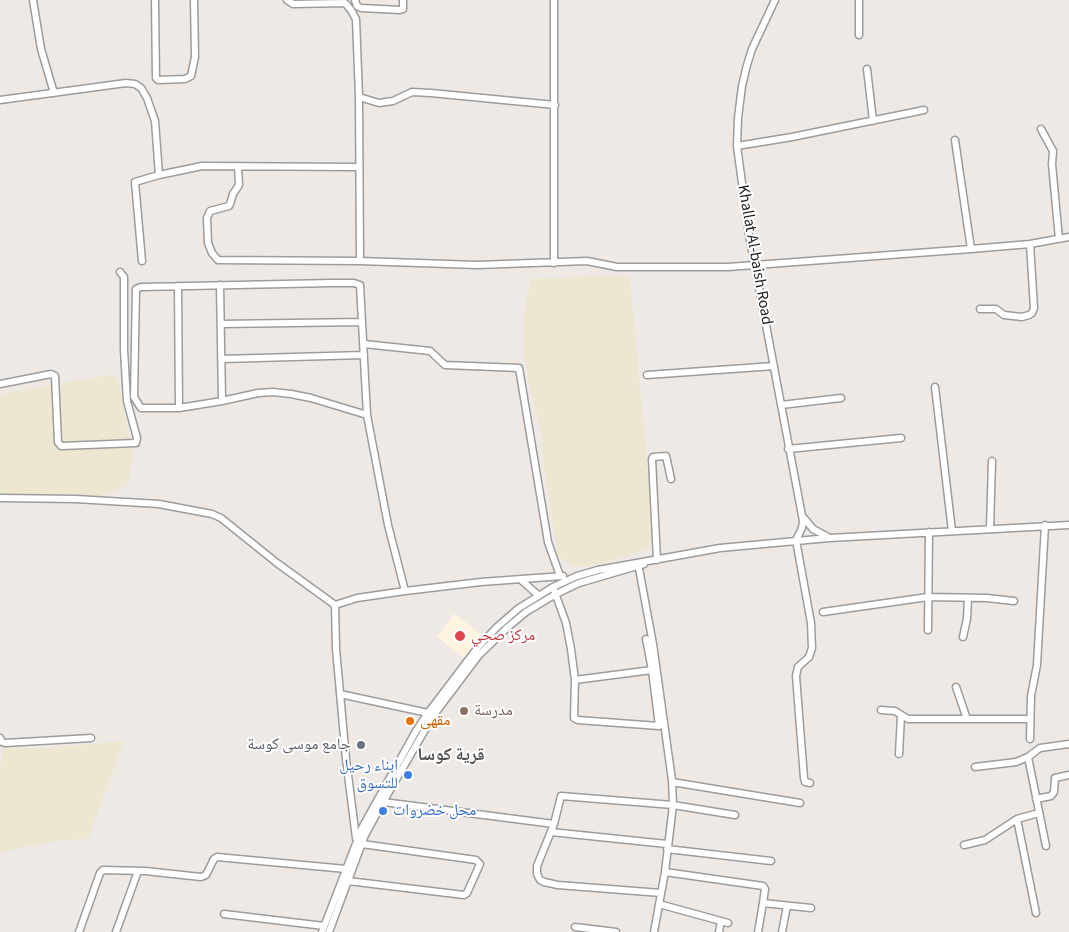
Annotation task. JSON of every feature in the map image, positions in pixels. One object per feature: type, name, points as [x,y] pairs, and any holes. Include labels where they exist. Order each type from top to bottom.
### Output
[{"type":"street","points":[[33,0],[41,49],[54,94]]},
{"type":"street","points":[[155,0],[156,78],[158,80],[185,79],[191,76],[195,57],[194,0]]},
{"type":"street","points":[[287,0],[293,4],[339,2],[348,6],[356,19],[359,96],[360,262]]},
{"type":"street","points":[[355,0],[356,6],[361,8],[401,10],[403,8],[403,0]]},
{"type":"street","points":[[554,0],[554,263]]},
{"type":"street","name":"Khallat Al-baish Road","points":[[775,0],[752,49],[747,65],[738,118],[737,146],[754,266],[801,514]]},
{"type":"street","points":[[859,0],[860,35]]},
{"type":"street","points":[[868,69],[873,121]]},
{"type":"street","points":[[0,100],[126,83],[135,84],[141,88],[147,98],[155,121],[159,175]]},
{"type":"street","points":[[359,96],[379,103],[393,101],[412,92],[555,105]]},
{"type":"street","points":[[737,146],[924,110]]},
{"type":"street","points":[[1041,129],[1053,151],[1052,164],[1059,239]]},
{"type":"street","points":[[955,140],[971,249]]},
{"type":"street","points":[[142,261],[135,182],[202,166],[358,167]]},
{"type":"street","points":[[238,166],[239,185],[233,194],[229,206],[210,211],[207,218],[208,243],[212,253],[218,260],[477,265],[587,261],[617,267],[684,268],[754,266],[971,249],[1030,244],[1069,237]]},
{"type":"street","points":[[980,309],[996,309],[1004,314],[1022,317],[1032,313],[1034,308],[1030,244]]},
{"type":"street","points":[[0,384],[51,374],[55,376],[58,442],[61,446],[136,443],[137,438],[127,401],[124,350],[124,277],[120,272]]},
{"type":"street","points":[[367,415],[291,394],[258,393],[179,408],[141,408],[134,397],[136,289],[141,287],[358,283],[361,286],[367,415],[388,526],[404,591]]},
{"type":"street","points":[[220,285],[222,401]]},
{"type":"street","points":[[178,286],[179,408]]},
{"type":"street","points":[[221,324],[362,322]]},
{"type":"street","points":[[364,344],[430,351],[445,365],[519,368],[548,542],[560,576]]},
{"type":"street","points":[[222,359],[364,355]]},
{"type":"street","points":[[647,375],[774,366]]},
{"type":"street","points":[[935,387],[952,531]]},
{"type":"street","points":[[781,405],[841,398]]},
{"type":"street","points":[[788,449],[901,438]]},
{"type":"street","points":[[657,560],[653,456],[666,456],[671,479]]},
{"type":"street","points":[[990,528],[992,461]]},
{"type":"street","points":[[0,498],[43,498],[159,504],[212,514],[222,518],[277,563],[335,606]]},
{"type":"street","points":[[801,514],[813,529],[829,538]]},
{"type":"street","points":[[801,514],[802,528],[796,540],[811,623],[811,652],[798,667],[796,676],[804,778],[805,782],[810,783]]},
{"type":"street","points":[[1030,739],[1031,696],[1037,665],[1045,525]]},
{"type":"street","points":[[335,606],[357,598],[404,591],[520,578],[576,576],[720,548],[796,540],[1069,525]]},
{"type":"street","points":[[928,630],[929,532]]},
{"type":"street","points":[[496,633],[556,594],[579,583],[638,564]]},
{"type":"street","points":[[638,564],[651,634],[672,782],[673,805],[665,872],[654,932]]},
{"type":"street","points":[[365,829],[383,802],[442,699],[453,684],[519,608],[538,595],[576,576]]},
{"type":"street","points":[[520,578],[538,595]]},
{"type":"street","points":[[553,587],[566,623],[574,680],[574,715],[576,719],[658,727],[660,725],[646,639]]},
{"type":"street","points":[[823,612],[928,597],[1014,601]]},
{"type":"street","points":[[964,637],[968,598]]},
{"type":"street","points":[[329,932],[348,881],[359,842],[346,759],[336,650],[335,606]]},
{"type":"street","points":[[574,680],[652,670]]},
{"type":"street","points":[[956,687],[967,719]]},
{"type":"street","points":[[340,694],[428,713]]},
{"type":"street","points":[[224,914],[323,929],[346,869],[365,829],[416,731],[428,713],[442,699]]},
{"type":"street","points":[[881,710],[895,711],[908,719],[1030,719]]},
{"type":"street","points":[[899,754],[901,715]]},
{"type":"street","points":[[0,738],[2,742],[91,738]]},
{"type":"street","points":[[975,767],[1016,762],[1028,758],[1040,748],[1069,744]]},
{"type":"street","points":[[1028,758],[1046,846]]},
{"type":"street","points":[[1036,799],[1051,796],[1054,792],[1054,778],[1069,775]]},
{"type":"street","points":[[672,782],[800,803]]},
{"type":"street","points":[[661,893],[544,882],[538,878],[537,870],[562,796],[673,805],[735,815]]},
{"type":"street","points":[[383,802],[554,824]]},
{"type":"street","points":[[964,845],[985,840],[1017,819],[1039,813]]},
{"type":"street","points":[[1017,819],[1036,914]]},
{"type":"street","points":[[551,832],[771,861]]},
{"type":"street","points":[[348,881],[464,895],[467,893],[480,864],[476,860],[359,842]]},
{"type":"street","points":[[79,932],[101,871],[109,869],[204,876],[217,857],[346,869]]},
{"type":"street","points":[[116,932],[138,871]]},
{"type":"street","points":[[665,872],[763,886],[765,889],[758,932]]},
{"type":"street","points":[[763,903],[811,908]]},
{"type":"street","points":[[659,904],[725,922],[719,932]]},
{"type":"street","points":[[782,932],[787,906]]},
{"type":"street","points":[[575,927],[594,931],[616,932]]},
{"type":"shaded area","points":[[619,275],[630,278],[651,507],[651,546],[628,556],[601,564],[575,567],[558,556],[544,467],[541,429],[529,385],[524,351],[526,300],[532,279]]},
{"type":"shaded area","points":[[109,375],[118,378],[132,454],[128,485],[95,499],[75,493],[32,496],[0,494],[0,394]]},
{"type":"shaded area","name":"مركز صحي","points":[[454,614],[482,635],[465,659],[437,637]]},
{"type":"shaded area","points":[[124,741],[88,839],[61,840],[0,852],[0,769],[4,748],[48,748]]},
{"type":"place","name":"مركز صحي","points":[[460,636]]},
{"type":"place","name":"مدرسة","points":[[464,711]]},
{"type":"place","name":"مقهى","points":[[410,721]]},
{"type":"place","name":"جامع موسى كوسة","points":[[361,745]]},
{"type":"place","name":"ابناء رحيل للتسوق","points":[[408,775]]},
{"type":"place","name":"محل خضروات","points":[[383,811]]},
{"type":"district","name":"قرية كوسا","points":[[451,756]]}]
